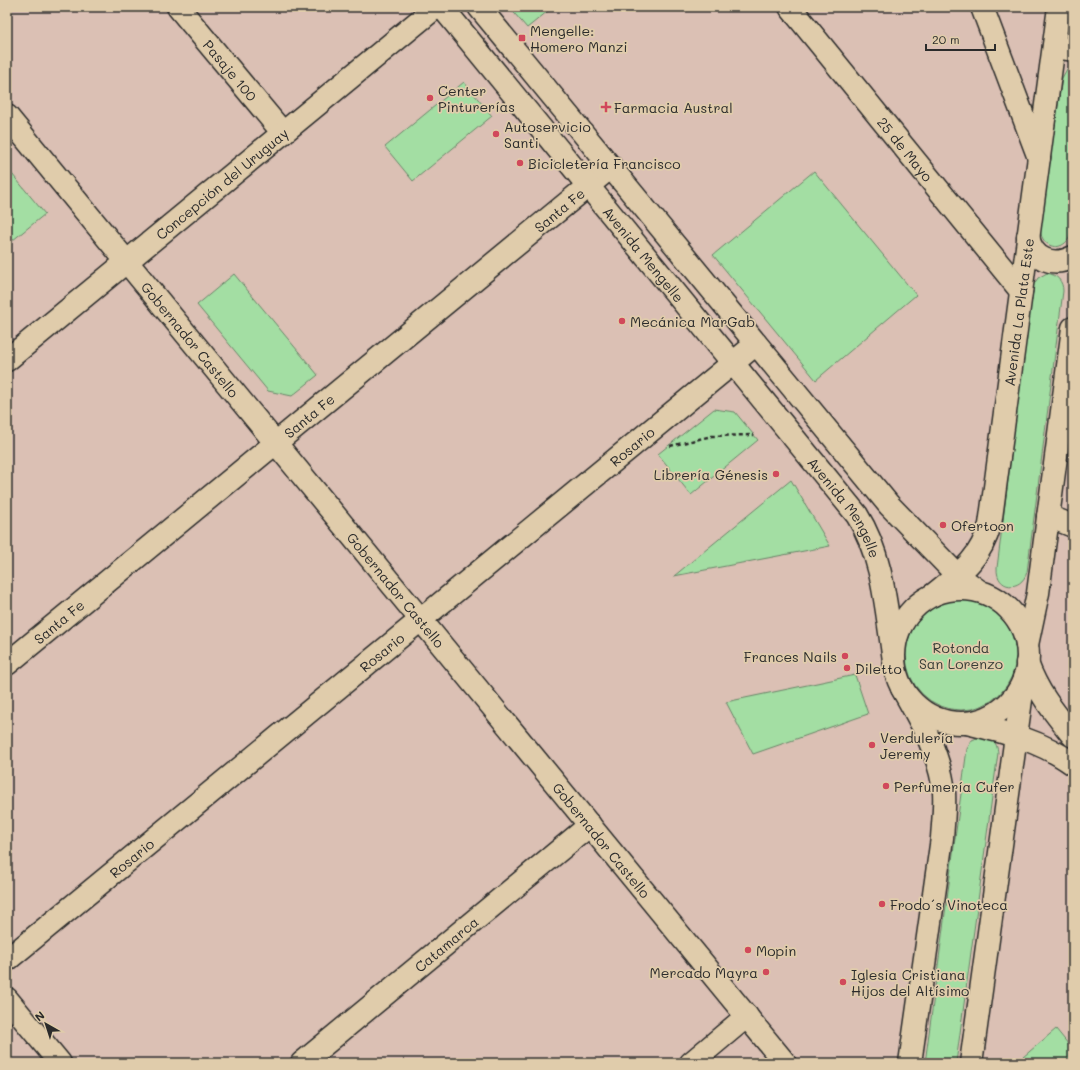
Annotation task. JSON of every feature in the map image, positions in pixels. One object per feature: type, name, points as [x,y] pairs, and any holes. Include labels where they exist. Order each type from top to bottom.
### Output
[{"type":"street","name":"Pasaje 100","points":[[178,7],[283,133]]},
{"type":"street","name":"Concepción del Uruguay","points":[[7,360],[436,7]]},
{"type":"street","name":"Avenida Mengelle","points":[[442,7],[849,504],[863,525],[874,548],[880,572],[894,660]]},
{"type":"street","name":"Avenida Mengelle","points":[[479,7],[889,505],[958,575],[979,591]]},
{"type":"street","name":"25 de Mayo","points":[[790,7],[1021,291]]},
{"type":"street","points":[[982,7],[1039,158]]},
{"type":"street","name":"Avenida La Plata Este","points":[[933,595],[958,575],[975,558],[982,548],[990,525],[1039,158],[1064,48],[1059,7]]},
{"type":"street","name":"Gobernador Castello","points":[[7,116],[785,1063]]},
{"type":"street","name":"Santa Fe","points":[[7,664],[611,167]]},
{"type":"street","points":[[1028,236],[1034,252],[1046,260],[1058,262],[1073,257]]},
{"type":"street","points":[[971,1063],[1026,662],[1038,593],[1073,328]]},
{"type":"street","name":"Rosario","points":[[7,960],[756,344]]},
{"type":"street","points":[[1048,516],[1073,526]]},
{"type":"street","points":[[910,1063],[942,838],[944,792],[940,771],[934,752],[916,712],[896,675],[894,653],[896,638],[903,622],[920,603],[933,595],[948,590],[956,589],[979,591],[999,601],[1010,611],[1019,623],[1025,637],[1026,662],[1033,680],[1042,696],[1073,736]]},
{"type":"street","points":[[902,688],[914,704],[932,716],[949,722],[964,722],[981,719],[998,711],[1013,697],[1026,662]]},
{"type":"street","points":[[964,722],[1016,736],[1048,748],[1073,764]]},
{"type":"street","name":"Catamarca","points":[[302,1063],[590,825]]},
{"type":"street","points":[[7,1000],[60,1063]]},
{"type":"street","points":[[691,1063],[747,1016]]},
{"type":"path","points":[[668,446],[712,436],[754,435]]},
{"type":"green space","points":[[509,7],[553,7],[527,28]]},
{"type":"green space","points":[[1073,66],[1073,215],[1068,240],[1064,244],[1054,247],[1046,243],[1043,239],[1040,228],[1062,78],[1067,69]]},
{"type":"green space","points":[[464,82],[492,116],[413,181],[385,147]]},
{"type":"green space","points":[[814,171],[916,295],[816,380],[713,255]]},
{"type":"green space","points":[[12,174],[45,214],[7,245],[7,178]]},
{"type":"green space","points":[[1047,273],[1054,275],[1061,281],[1063,291],[1027,572],[1020,583],[1009,586],[1000,581],[997,568],[1032,287],[1038,278]]},
{"type":"green space","points":[[234,274],[318,375],[292,396],[268,391],[197,305]]},
{"type":"green space","points":[[714,409],[735,412],[758,440],[691,495],[658,454]]},
{"type":"green space","points":[[791,480],[830,546],[674,576]]},
{"type":"green space","name":"Rotonda San Lorenzo","points":[[961,600],[982,604],[1000,616],[1012,634],[1016,655],[1012,676],[1000,694],[982,706],[961,710],[940,706],[922,694],[910,676],[906,655],[910,634],[922,616],[940,604]]},
{"type":"green space","points":[[855,675],[868,714],[753,754],[726,702]]},
{"type":"green space","points":[[982,736],[989,738],[995,743],[998,753],[956,1063],[925,1063],[967,749],[972,740]]},
{"type":"green space","points":[[1056,1029],[1073,1050],[1073,1061],[1071,1063],[1016,1063]]},
{"type":"place","name":"Mengelle: Homero Manzi","points":[[522,38]]},
{"type":"place","name":"Center Pinturerías","points":[[430,98]]},
{"type":"place","name":"Farmacia Austral","points":[[606,107]]},
{"type":"place","name":"Autoservicio Santi","points":[[496,134]]},
{"type":"place","name":"Bicicletería Francisco","points":[[520,163]]},
{"type":"place","name":"Mecánica MarGab","points":[[622,321]]},
{"type":"place","name":"Librería Génesis","points":[[776,474]]},
{"type":"place","name":"Ofertoon","points":[[943,525]]},
{"type":"place","name":"Frances Nails","points":[[845,656]]},
{"type":"place","name":"Diletto","points":[[847,668]]},
{"type":"place","name":"Verdulería Jeremy","points":[[872,745]]},
{"type":"place","name":"Perfumería Cufer","points":[[886,786]]},
{"type":"place","name":"Frodo´s Vinoteca","points":[[882,904]]},
{"type":"place","name":"Mopin","points":[[748,950]]},
{"type":"place","name":"Mercado Mayra","points":[[766,972]]},
{"type":"place","name":"Iglesia Cristiana Hijos del Altísimo","points":[[843,982]]}]
